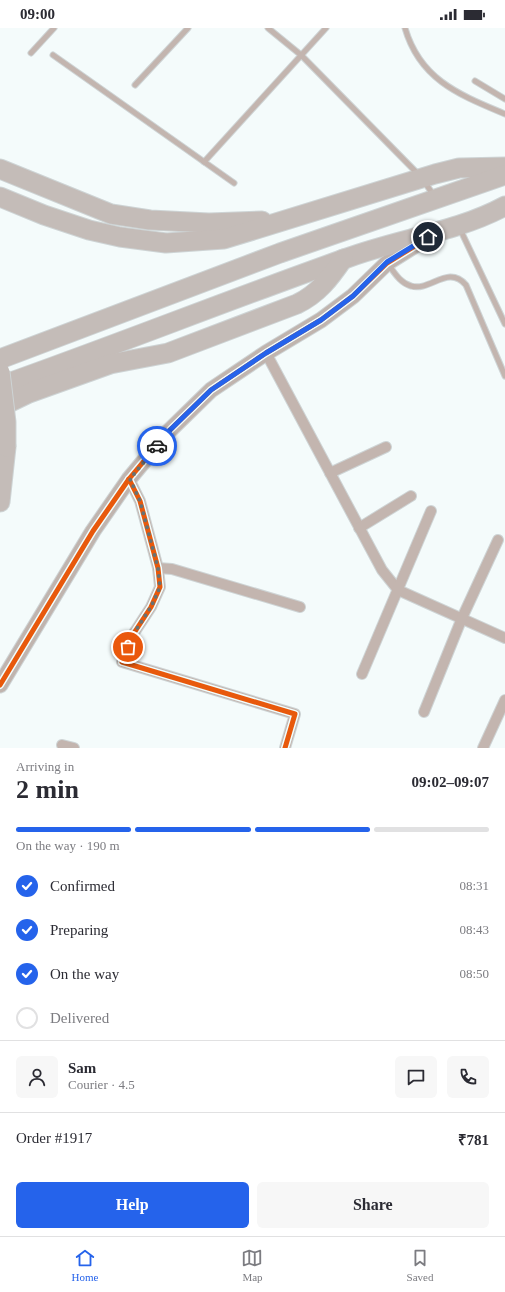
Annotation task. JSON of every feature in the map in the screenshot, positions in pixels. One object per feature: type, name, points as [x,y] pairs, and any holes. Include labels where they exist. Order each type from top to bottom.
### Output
[{"type":"highway","points":[[0,196],[44,215],[89,230],[120,237],[166,243],[224,239],[459,168],[505,167]]},
{"type":"highway","points":[[0,168],[112,214],[150,220],[209,223],[287,220]]},
{"type":"highway","points":[[0,359],[280,254],[505,175]]},
{"type":"highway","points":[[0,407],[29,384],[96,351],[343,259],[458,225],[505,206]]},
{"type":"highway","points":[[0,386],[29,384],[110,364],[168,353],[297,304],[311,297],[320,290],[343,259]]},
{"type":"highway","points":[[0,372],[6,422],[6,447],[0,502]]},
{"type":"street","points":[[0,685],[93,532],[130,479],[169,431],[211,390],[334,310],[353,296],[387,262],[423,241],[433,232]]},
{"type":"street","points":[[266,353],[382,570],[398,590],[505,638]]},
{"type":"street","points":[[330,472],[386,447]]},
{"type":"street","points":[[130,479],[140,501],[158,568],[160,587],[151,607],[134,633],[122,662],[295,714],[285,748]]},
{"type":"street","points":[[359,528],[411,496]]},
{"type":"street","points":[[362,674],[431,511]]},
{"type":"street","points":[[424,712],[462,618],[498,540]]},
{"type":"street","points":[[158,568],[172,569],[300,607]]},
{"type":"street","points":[[483,748],[505,700]]},
{"type":"street","points":[[62,745],[74,748]]},
{"type":"lane","points":[[31,53],[54,28]]},
{"type":"lane","points":[[135,85],[188,28]]},
{"type":"lane","points":[[268,28],[301,55],[422,178],[437,199]]},
{"type":"lane","points":[[204,162],[326,28]]},
{"type":"lane","points":[[405,28],[408,40],[427,68],[438,80],[450,89],[505,114]]},
{"type":"lane","points":[[53,55],[234,183]]},
{"type":"lane","points":[[475,81],[505,99]]},
{"type":"lane","points":[[458,225],[505,324]]},
{"type":"lane","points":[[387,262],[400,279],[411,286],[417,286],[451,276],[462,280],[466,285],[505,376]]},
{"type":"cycle path","points":[[0,685],[93,531],[129,479],[169,431],[211,390],[266,353],[321,320],[353,296],[387,263],[423,241],[433,232]]},
{"type":"cycle path","points":[[129,479],[140,501],[158,568],[160,587],[151,607],[134,633],[122,662],[295,714],[285,748]]},
{"type":"way so far","points":[[128,647],[134,633],[151,607],[160,587],[158,568],[140,501],[130,479],[157,446]]},
{"type":"route","points":[[157,446],[169,431],[211,390],[266,353],[321,320],[353,296],[387,262],[428,237]]}]
